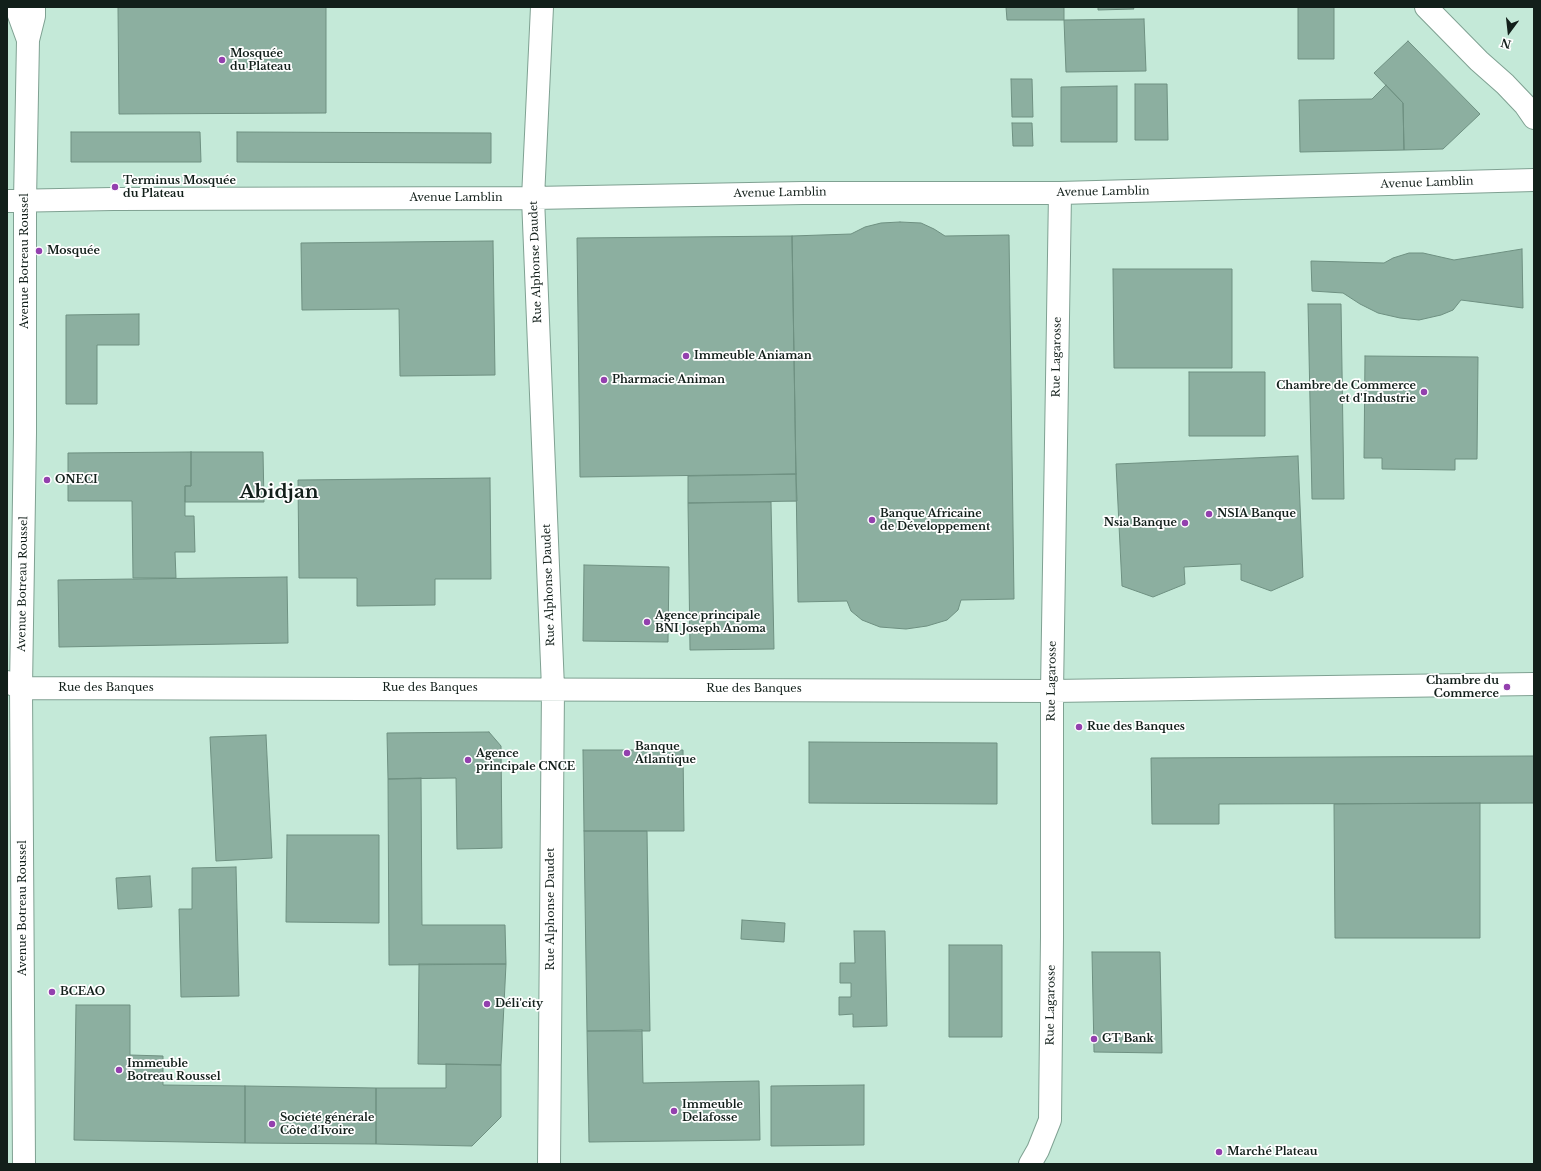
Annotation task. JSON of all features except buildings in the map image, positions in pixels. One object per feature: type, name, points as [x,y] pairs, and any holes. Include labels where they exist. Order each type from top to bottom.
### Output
[{"type":"street","name":"Avenue Botreau Roussel","points":[[16,7],[28,40],[16,201],[25,433],[14,684],[24,1164]]},
{"type":"street","points":[[28,40],[34,16],[34,7]]},
{"type":"street","name":"Rue Alphonse Daudet","points":[[542,7],[533,198],[553,688],[549,1164]]},
{"type":"street","points":[[1426,7],[1479,61],[1505,84],[1525,105],[1534,118]]},
{"type":"street","name":"Avenue Lamblin","points":[[16,201],[113,199],[533,198],[803,193],[1060,193],[1534,180]]},
{"type":"street","name":"Rue Lagarosse","points":[[1030,1164],[1038,1150],[1050,1120],[1052,691],[1060,193]]},
{"type":"street","name":"Rue des Banques","points":[[14,684],[1052,691],[1534,684]]},
{"type":"place","name":"Mosquée du Plateau","points":[[222,60]]},
{"type":"place","name":"Terminus Mosquée du Plateau","points":[[115,187]]},
{"type":"place","name":"Mosquée","points":[[39,251]]},
{"type":"place","name":"Immeuble Aniaman","points":[[686,356]]},
{"type":"place","name":"Pharmacie Animan","points":[[604,380]]},
{"type":"place","name":"Chambre de Commerce et d'Industrie","points":[[1424,392]]},
{"type":"place","name":"ONECI","points":[[47,480]]},
{"type":"place","name":"NSIA Banque","points":[[1209,514]]},
{"type":"place","name":"Banque Africaine de Développement","points":[[872,520]]},
{"type":"place","name":"Nsia Banque","points":[[1185,523]]},
{"type":"place","name":"Agence principale BNI Joseph Anoma","points":[[647,622]]},
{"type":"place","name":"Chambre du Commerce","points":[[1507,687]]},
{"type":"place","name":"Rue des Banques","points":[[1079,727]]},
{"type":"place","name":"Banque Atlantique","points":[[627,753]]},
{"type":"place","name":"Agence principale CNCE","points":[[468,760]]},
{"type":"place","name":"BCEAO","points":[[52,992]]},
{"type":"place","name":"Déli'city","points":[[487,1004]]},
{"type":"place","name":"GT Bank","points":[[1094,1039]]},
{"type":"place","name":"Immeuble Botreau Roussel","points":[[119,1070]]},
{"type":"place","name":"Immeuble Delafosse","points":[[674,1111]]},
{"type":"place","name":"Société générale Côte d’Ivoire","points":[[272,1124]]},
{"type":"place","name":"Marché Plateau","points":[[1219,1152]]},
{"type":"district","name":"Abidjan","points":[[279,493]]}]
